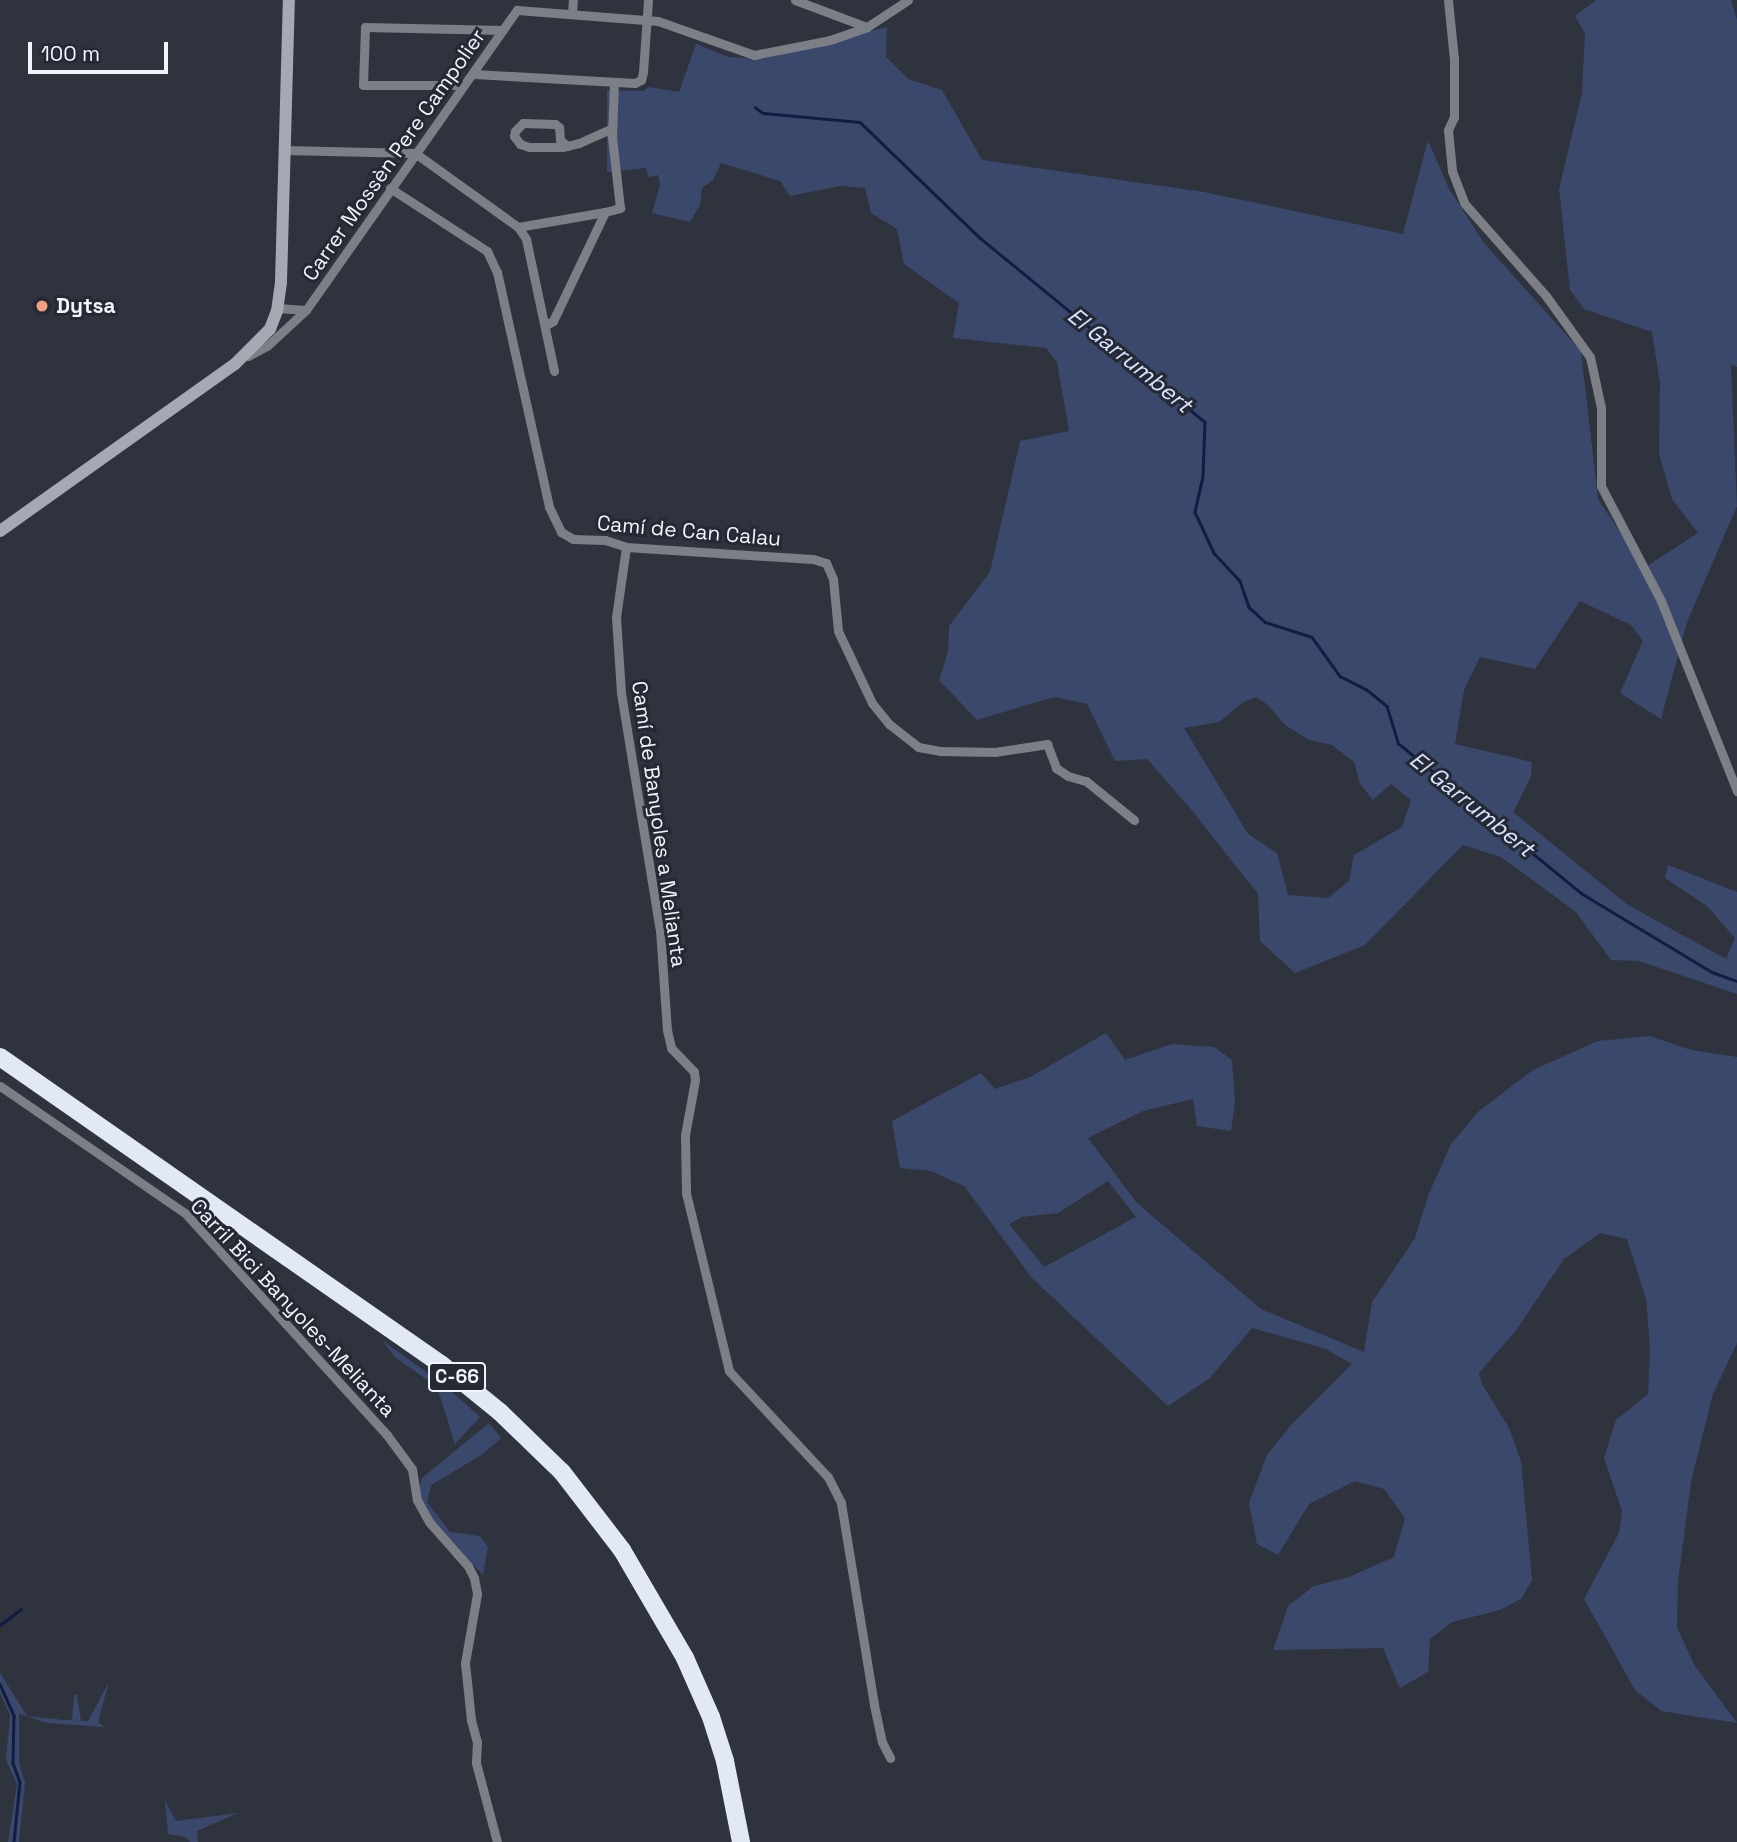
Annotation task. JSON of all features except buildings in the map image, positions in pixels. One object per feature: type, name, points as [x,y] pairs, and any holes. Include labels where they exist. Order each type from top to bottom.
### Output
[{"type":"highway","name":"C-66","points":[[0,1056],[442,1365],[509,1420],[562,1472],[622,1550],[685,1658],[711,1717],[725,1761],[741,1842]]},
{"type":"highway","name":"C-66","points":[[0,1067],[437,1371],[503,1426],[556,1477],[616,1554],[664,1635],[690,1691],[707,1738],[731,1842]]},
{"type":"main road","points":[[0,531],[243,358],[262,340],[273,322],[278,308],[281,282],[289,0]]},
{"type":"street","points":[[516,0],[517,10],[646,20],[754,55],[830,40],[867,27],[903,2]]},
{"type":"street","points":[[572,13],[573,0]]},
{"type":"street","points":[[474,74],[635,83],[642,79],[648,0]]},
{"type":"street","points":[[795,0],[867,27]]},
{"type":"street","points":[[1448,0],[1454,59],[1454,117],[1448,130],[1448,147],[1464,203],[1546,296],[1590,357],[1601,408],[1601,486],[1661,601],[1737,791]]},
{"type":"street","name":"Carrer Mossèn Pere Campolier","points":[[243,358],[267,346],[306,310],[517,10]]},
{"type":"street","points":[[463,85],[363,85],[365,27],[503,30]]},
{"type":"street","points":[[518,227],[620,208],[612,128],[614,83]]},
{"type":"street","points":[[567,146],[561,140],[559,127],[555,124],[523,123],[515,131],[514,136],[520,144],[529,147],[567,146],[612,128]]},
{"type":"street","points":[[284,150],[415,153],[518,227],[526,239],[554,371]]},
{"type":"street","name":"Camí de Can Calau","points":[[390,188],[487,251],[497,272],[532,440],[549,507],[561,532],[573,539],[605,540],[626,547],[813,559],[826,563],[833,579],[838,631],[872,703],[889,724],[918,747],[940,751],[995,752],[1047,744],[1056,768],[1068,776],[1086,780],[1134,820]]},
{"type":"street","points":[[546,325],[553,321],[605,212]]},
{"type":"street","name":"Carrer Mossèn Pere Campolier","points":[[278,308],[306,310]]},
{"type":"street","points":[[273,322],[286,330]]},
{"type":"street","name":"Camí de Banyoles a Melianta","points":[[626,547],[616,617],[621,693],[660,930],[667,1030],[671,1048],[694,1072],[695,1080],[685,1135],[686,1193],[729,1371],[828,1477],[841,1503],[874,1705],[890,1758]]},
{"type":"street","name":"Carril Bici Banyoles-Melianta","points":[[0,1086],[185,1213],[387,1435],[412,1469],[417,1500],[430,1522],[468,1566],[474,1578],[477,1594],[465,1663],[471,1720],[477,1742],[476,1763],[497,1842]]},
{"type":"shaded area","points":[[1596,0],[1731,0],[1737,20],[1737,367],[1731,365],[1737,506],[1687,622],[1661,719],[1620,693],[1643,641],[1631,625],[1580,601],[1535,669],[1480,657],[1464,690],[1455,744],[1532,762],[1531,777],[1513,812],[1628,905],[1726,959],[1735,938],[1707,906],[1665,878],[1668,865],[1737,892],[1737,994],[1639,961],[1611,960],[1576,912],[1501,857],[1463,845],[1365,945],[1295,973],[1260,941],[1258,894],[1147,759],[1115,761],[1087,704],[1054,697],[977,720],[939,680],[948,652],[949,626],[990,572],[1020,441],[1069,431],[1057,362],[1046,348],[953,338],[959,303],[904,264],[897,229],[871,213],[865,188],[840,186],[790,196],[780,181],[721,163],[713,180],[702,188],[700,205],[690,222],[652,213],[660,185],[658,175],[648,177],[646,168],[607,172],[607,90],[644,91],[648,87],[679,92],[696,44],[729,57],[763,59],[887,27],[886,57],[908,79],[942,90],[982,160],[1204,192],[1403,234],[1428,140],[1448,187],[1484,243],[1581,351],[1598,499],[1644,568],[1698,533],[1672,499],[1659,454],[1660,383],[1652,332],[1584,309],[1570,290],[1559,189],[1582,93],[1585,33],[1575,16]],"holes":[[[1256,697],[1267,704],[1285,725],[1309,740],[1332,745],[1354,762],[1360,784],[1373,800],[1391,784],[1411,800],[1402,827],[1354,855],[1349,881],[1328,898],[1288,895],[1277,853],[1248,834],[1184,728],[1219,722],[1242,703]]]},
{"type":"shaded area","points":[[1106,1033],[1125,1060],[1172,1044],[1214,1047],[1232,1060],[1235,1102],[1231,1131],[1197,1126],[1193,1099],[1143,1111],[1088,1138],[1137,1203],[1261,1309],[1364,1352],[1372,1302],[1415,1238],[1428,1196],[1451,1144],[1479,1111],[1533,1070],[1598,1041],[1650,1036],[1691,1050],[1737,1057],[1737,1343],[1713,1394],[1691,1482],[1678,1582],[1677,1628],[1695,1666],[1737,1723],[1661,1711],[1635,1690],[1584,1599],[1619,1533],[1622,1511],[1604,1458],[1616,1420],[1648,1394],[1650,1349],[1646,1299],[1627,1239],[1600,1233],[1564,1259],[1517,1329],[1479,1373],[1482,1384],[1509,1428],[1521,1461],[1532,1580],[1521,1599],[1500,1610],[1452,1622],[1430,1639],[1428,1672],[1400,1688],[1383,1648],[1273,1650],[1288,1606],[1314,1586],[1349,1577],[1394,1557],[1405,1518],[1384,1489],[1355,1481],[1309,1504],[1278,1555],[1257,1544],[1249,1503],[1267,1455],[1291,1425],[1352,1364],[1326,1349],[1252,1328],[1210,1378],[1168,1406],[1032,1278],[964,1186],[931,1171],[900,1168],[892,1121],[981,1073],[995,1089],[1030,1077]],"holes":[[[1108,1181],[1136,1217],[1044,1267],[1009,1224],[1022,1217],[1058,1213]]]},
{"type":"shaded area","points":[[382,1340],[444,1385],[480,1417],[455,1444],[437,1387],[395,1357]]},
{"type":"shaded area","points":[[489,1423],[501,1438],[483,1454],[431,1485],[427,1502],[450,1532],[480,1536],[488,1547],[483,1575],[428,1516],[418,1493],[422,1478]]},
{"type":"shaded area","points":[[0,1673],[27,1716],[63,1720],[72,1720],[74,1695],[77,1695],[81,1721],[88,1721],[109,1682],[98,1722],[104,1727],[48,1723],[19,1714],[19,1763],[25,1783],[19,1842],[8,1842],[17,1784],[6,1760],[10,1715],[0,1693]]},
{"type":"shaded area","points":[[165,1800],[176,1821],[238,1813],[197,1831],[198,1842],[190,1842],[186,1837],[168,1834]]},
{"type":"waterway","name":"El Garrumbert","points":[[755,107],[763,113],[860,122],[979,237],[1205,422],[1203,477],[1195,512],[1214,553],[1240,581],[1249,607],[1265,622],[1312,637],[1340,676],[1366,689],[1387,706],[1398,743],[1581,893],[1712,972],[1737,981]]},
{"type":"waterway","points":[[0,1625],[21,1609]]},
{"type":"waterway","points":[[0,1684],[14,1716],[13,1763],[20,1782],[14,1842]]},
{"type":"place","name":"Dytsa","points":[[42,306]]}]
